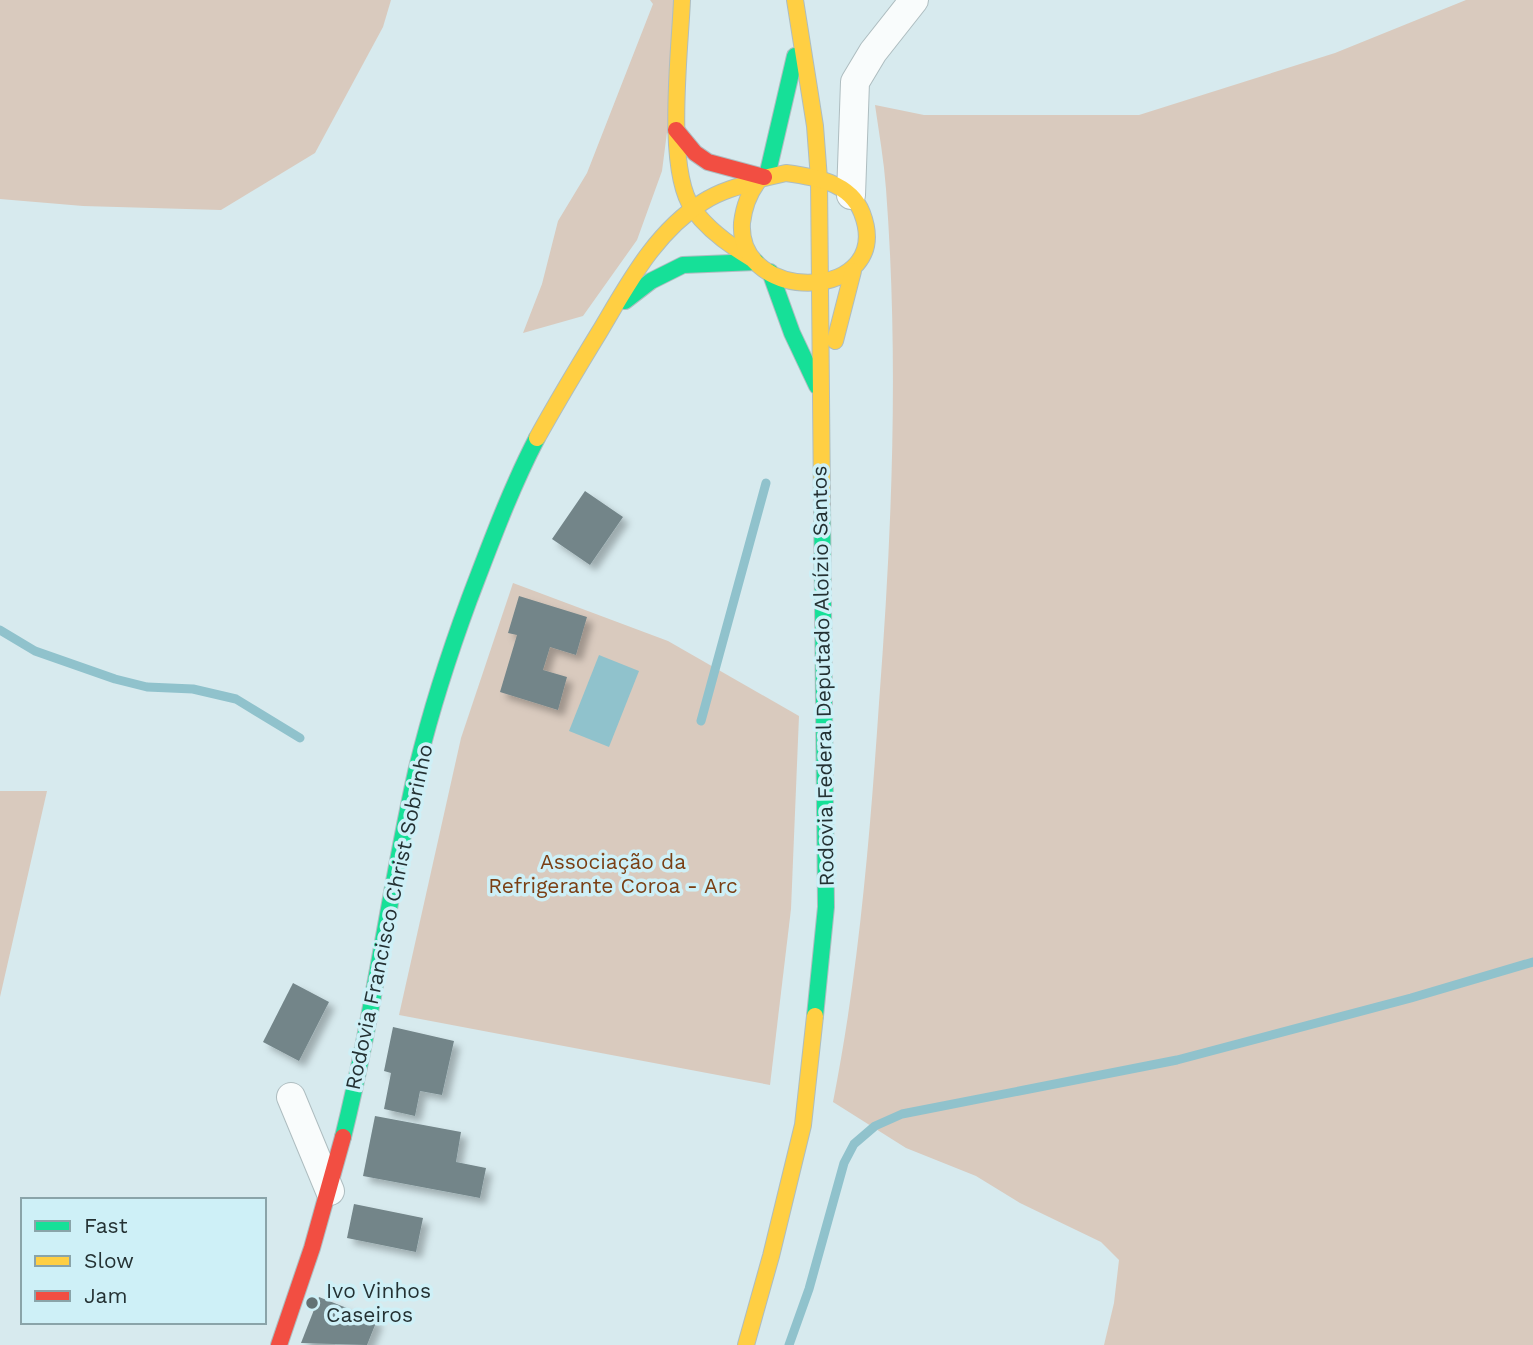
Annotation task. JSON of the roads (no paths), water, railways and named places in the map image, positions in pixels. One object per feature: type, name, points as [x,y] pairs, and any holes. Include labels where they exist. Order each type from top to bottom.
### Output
[{"type":"main road","points":[[682,0],[676,130],[680,174],[692,208],[723,241],[770,272],[802,282],[820,283],[838,280],[853,271]]},
{"type":"main road","name":"Rodovia Federal Deputado Aloízio Santos","points":[[746,1345],[803,1125],[826,906],[819,179],[816,126],[795,0]]},
{"type":"main road","points":[[753,260],[742,231],[746,204],[763,178],[786,102],[801,30]]},
{"type":"main road","points":[[801,30],[846,192],[864,219],[866,232],[864,249],[853,271],[821,389]]},
{"type":"main road","points":[[676,130],[695,153],[708,162],[763,178],[799,174],[819,179],[846,192]]},
{"type":"main road","name":"Rodovia Francisco Christ Sobrinho","points":[[279,1345],[300,1289],[330,1191],[356,1082],[403,828],[444,668],[514,485],[554,407],[644,259],[675,221],[692,208],[724,190],[763,178]]},
{"type":"main road","name":"Rodovia Francisco Christ Sobrinho","points":[[612,310],[651,281],[684,265],[753,260]]},
{"type":"main road","points":[[770,272],[792,333],[821,389]]},
{"type":"street","points":[[846,192],[855,82],[873,52],[914,0]]},
{"type":"street","points":[[291,1097],[330,1191]]},
{"type":"water","points":[[599,655],[639,671],[609,747],[569,731]]},
{"type":"waterway","points":[[701,721],[766,483]]},
{"type":"waterway","points":[[0,630],[35,651],[115,679],[147,687],[193,689],[236,699],[300,738]]},
{"type":"waterway","points":[[789,1345],[809,1289],[844,1163],[854,1144],[875,1126],[902,1114],[1177,1060],[1411,998],[1533,962]]},
{"type":"place","name":"Ivo Vinhos Caseiros","points":[[312,1303]]},
{"type":"park label","name":"Associação da Refrigerante Coroa - Arc","points":[[613,874]]}]
